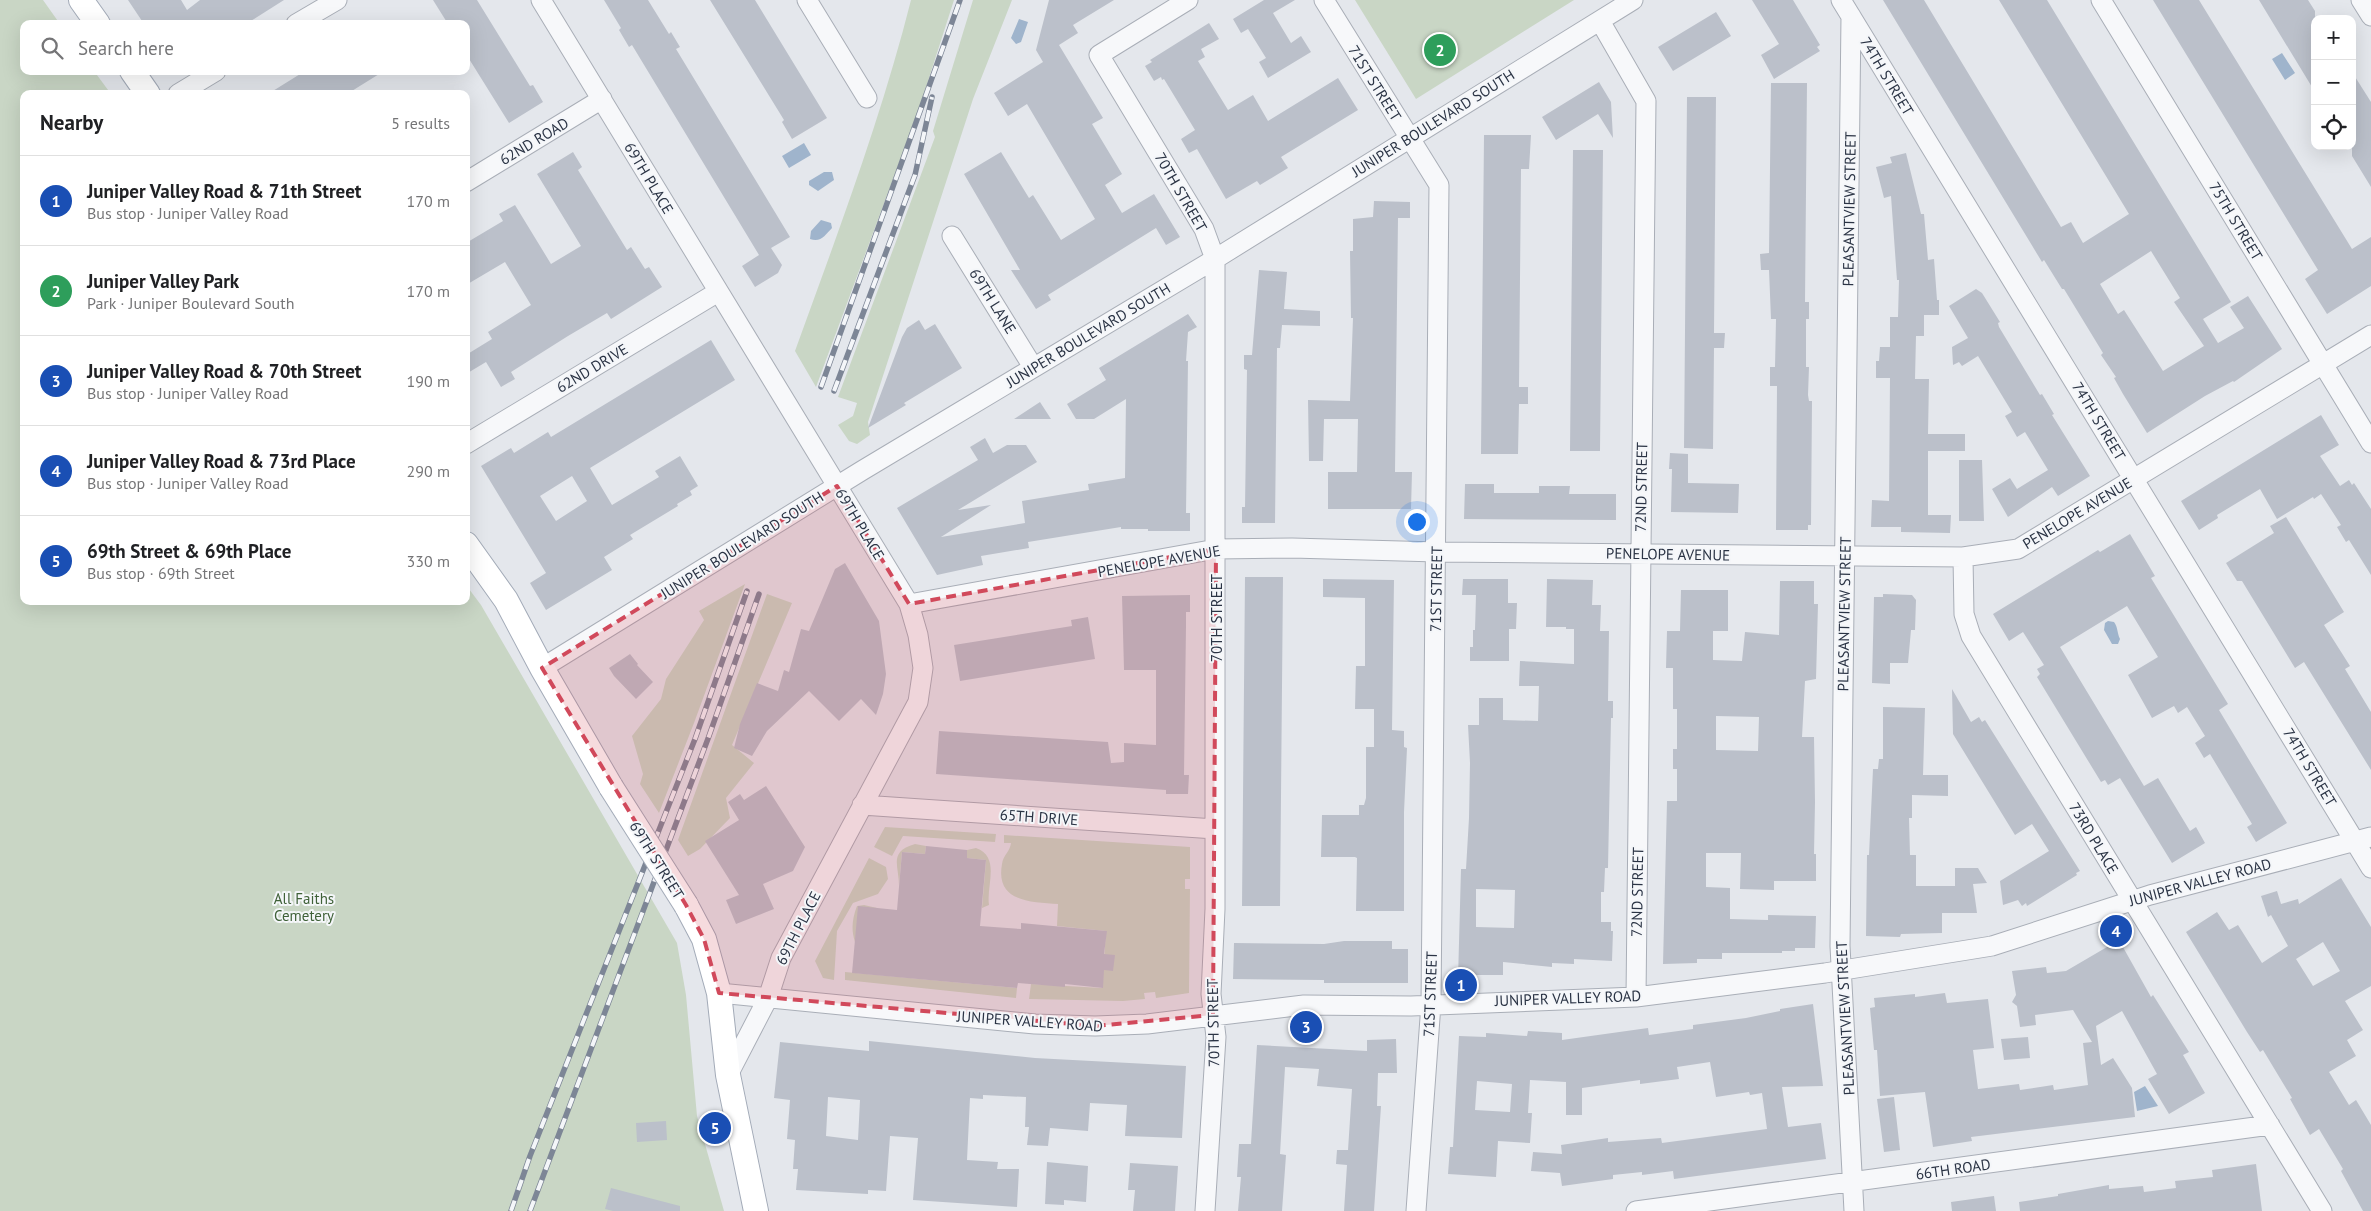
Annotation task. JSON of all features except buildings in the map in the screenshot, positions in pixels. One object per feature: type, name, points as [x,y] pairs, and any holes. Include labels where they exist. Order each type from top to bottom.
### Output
[{"type":"main road","points":[[81,0],[95,20]]},
{"type":"main road","points":[[135,75],[145,90]]},
{"type":"main road","name":"69TH STREET","points":[[470,550],[506,600],[542,668],[611,787],[686,905],[704,939],[719,994],[728,1075],[756,1211]]},
{"type":"street","points":[[303,20],[337,0]]},
{"type":"street","name":"69TH PLACE","points":[[541,0],[909,604],[918,635],[922,668],[918,702],[781,958],[768,998],[728,1075]]},
{"type":"street","points":[[807,0],[867,98]]},
{"type":"street","name":"70TH STREET","points":[[1188,0],[1099,55],[1204,229],[1215,259],[1216,909],[1211,994],[1216,1037],[1205,1211]]},
{"type":"street","name":"71ST STREET","points":[[1324,0],[1439,184],[1437,552],[1431,1004],[1416,1211]]},
{"type":"street","name":"JUNIPER BOULEVARD SOUTH","points":[[542,668],[837,486],[1215,259],[1633,0]]},
{"type":"street","name":"75TH STREET","points":[[2101,0],[2371,442]]},
{"type":"street","points":[[2361,0],[2371,16]]},
{"type":"street","name":"74TH STREET","points":[[1846,8],[2135,479],[2363,839],[2371,868]]},
{"type":"street","name":"PLEASANTVIEW STREET","points":[[1846,8],[1845,556],[1840,946],[1854,1211]]},
{"type":"street","name":"72ND STREET","points":[[1600,21],[1646,101],[1636,997]]},
{"type":"street","points":[[185,90],[209,75]]},
{"type":"street","name":"62ND ROAD","points":[[470,180],[602,99]]},
{"type":"street","name":"69TH LANE","points":[[952,236],[1033,367]]},
{"type":"street","name":"62ND DRIVE","points":[[470,442],[718,292]]},
{"type":"street","name":"PENELOPE AVENUE","points":[[909,604],[1216,549],[1292,548],[1437,552],[1963,557],[2018,549],[2371,335]]},
{"type":"street","name":"73RD PLACE","points":[[1963,557],[1964,614],[1971,636],[2322,1211]]},
{"type":"street","name":"65TH DRIVE","points":[[862,804],[1215,829]]},
{"type":"street","name":"JUNIPER VALLEY ROAD","points":[[719,994],[1035,1024],[1095,1026],[1147,1024],[1304,1005],[1431,1004],[1636,997],[1842,970],[1992,946],[2133,900],[2363,839]]},
{"type":"street","name":"66TH ROAD","points":[[1636,1211],[2270,1125]]},
{"type":"highlighted area","points":[[837,486],[909,604],[1216,549],[1213,1015],[1095,1026],[719,993],[704,939],[686,905],[542,668]]},
{"type":"green space","name":"All Faiths Cemetery","points":[[0,0],[43,0],[57,20],[20,20],[20,75],[97,75],[108,90],[20,90],[20,605],[470,605],[470,590],[481,605],[677,943],[686,995],[697,1116],[724,1211],[0,1211]]},
{"type":"green space","points":[[911,0],[954,0],[919,109],[816,387],[795,351],[872,133]]},
{"type":"green space","points":[[973,0],[1012,0],[973,99],[868,422],[870,435],[857,444],[849,441],[838,425],[853,416],[857,403],[838,397],[935,137],[933,131]]},
{"type":"green space","points":[[1355,0],[1574,0],[1416,99]]},
{"type":"green space","points":[[745,584],[659,813],[640,784],[643,774],[632,736],[661,699],[666,679],[704,620],[699,611]]},
{"type":"green space","points":[[767,594],[792,603],[732,745],[754,763],[726,798],[730,818],[700,849],[688,856],[678,840]]},
{"type":"green space","points":[[885,827],[996,834],[995,842],[903,836],[892,856],[874,847]]},
{"type":"green space","points":[[1004,835],[1190,847],[1190,879],[1185,879],[1185,889],[1190,889],[1189,993],[1156,998],[1155,992],[1144,993],[1145,999],[1123,1001],[1029,999],[1031,984],[1102,988],[1106,931],[1057,926],[1058,904],[1017,898],[1010,893],[1004,886],[1001,877],[1003,861],[1011,843],[1004,843]]},
{"type":"green space","points":[[915,844],[926,846],[925,854],[902,852],[899,886],[898,855],[907,847]]},
{"type":"green space","points":[[976,848],[984,852],[988,858],[991,873],[989,905],[982,908],[986,860],[967,858],[967,850]]},
{"type":"green space","points":[[869,858],[886,867],[888,879],[878,894],[853,903],[837,931],[834,980],[823,978],[815,961]]},
{"type":"green space","points":[[864,905],[877,908],[855,942],[853,929],[854,915],[857,906]]},
{"type":"green space","points":[[845,972],[1017,988],[1016,998],[845,980]]},
{"type":"water","points":[[1019,19],[1028,22],[1021,42],[1016,44],[1011,38]]},
{"type":"water","points":[[2282,53],[2295,73],[2285,80],[2272,59]]},
{"type":"water","points":[[804,143],[811,155],[789,168],[782,156]]},
{"type":"water","points":[[824,172],[832,172],[834,180],[818,191],[809,185],[809,181]]},
{"type":"water","points":[[821,220],[831,223],[832,228],[820,239],[810,239],[811,231]]},
{"type":"water","points":[[2108,621],[2114,622],[2116,626],[2120,639],[2118,644],[2112,644],[2104,630],[2105,623]]},
{"type":"water","points":[[2145,1086],[2158,1106],[2137,1111],[2134,1092]]},
{"type":"railway","points":[[821,387],[960,0]]},
{"type":"railway","points":[[834,391],[915,175],[932,97]]},
{"type":"railway","points":[[511,1211],[530,1156],[695,739],[747,591]]},
{"type":"railway","points":[[530,1211],[709,736],[759,594]]},
{"type":"place","name":"Juniper Valley Park","points":[[1440,50]]},
{"type":"place","name":"Juniper Valley Road & 73rd Place","points":[[2116,931]]},
{"type":"place","name":"Juniper Valley Road & 71th Street","points":[[1461,985]]},
{"type":"place","name":"Juniper Valley Road & 70th Street","points":[[1306,1027]]},
{"type":"place","name":"69th Street & 69th Place","points":[[715,1128]]}]
